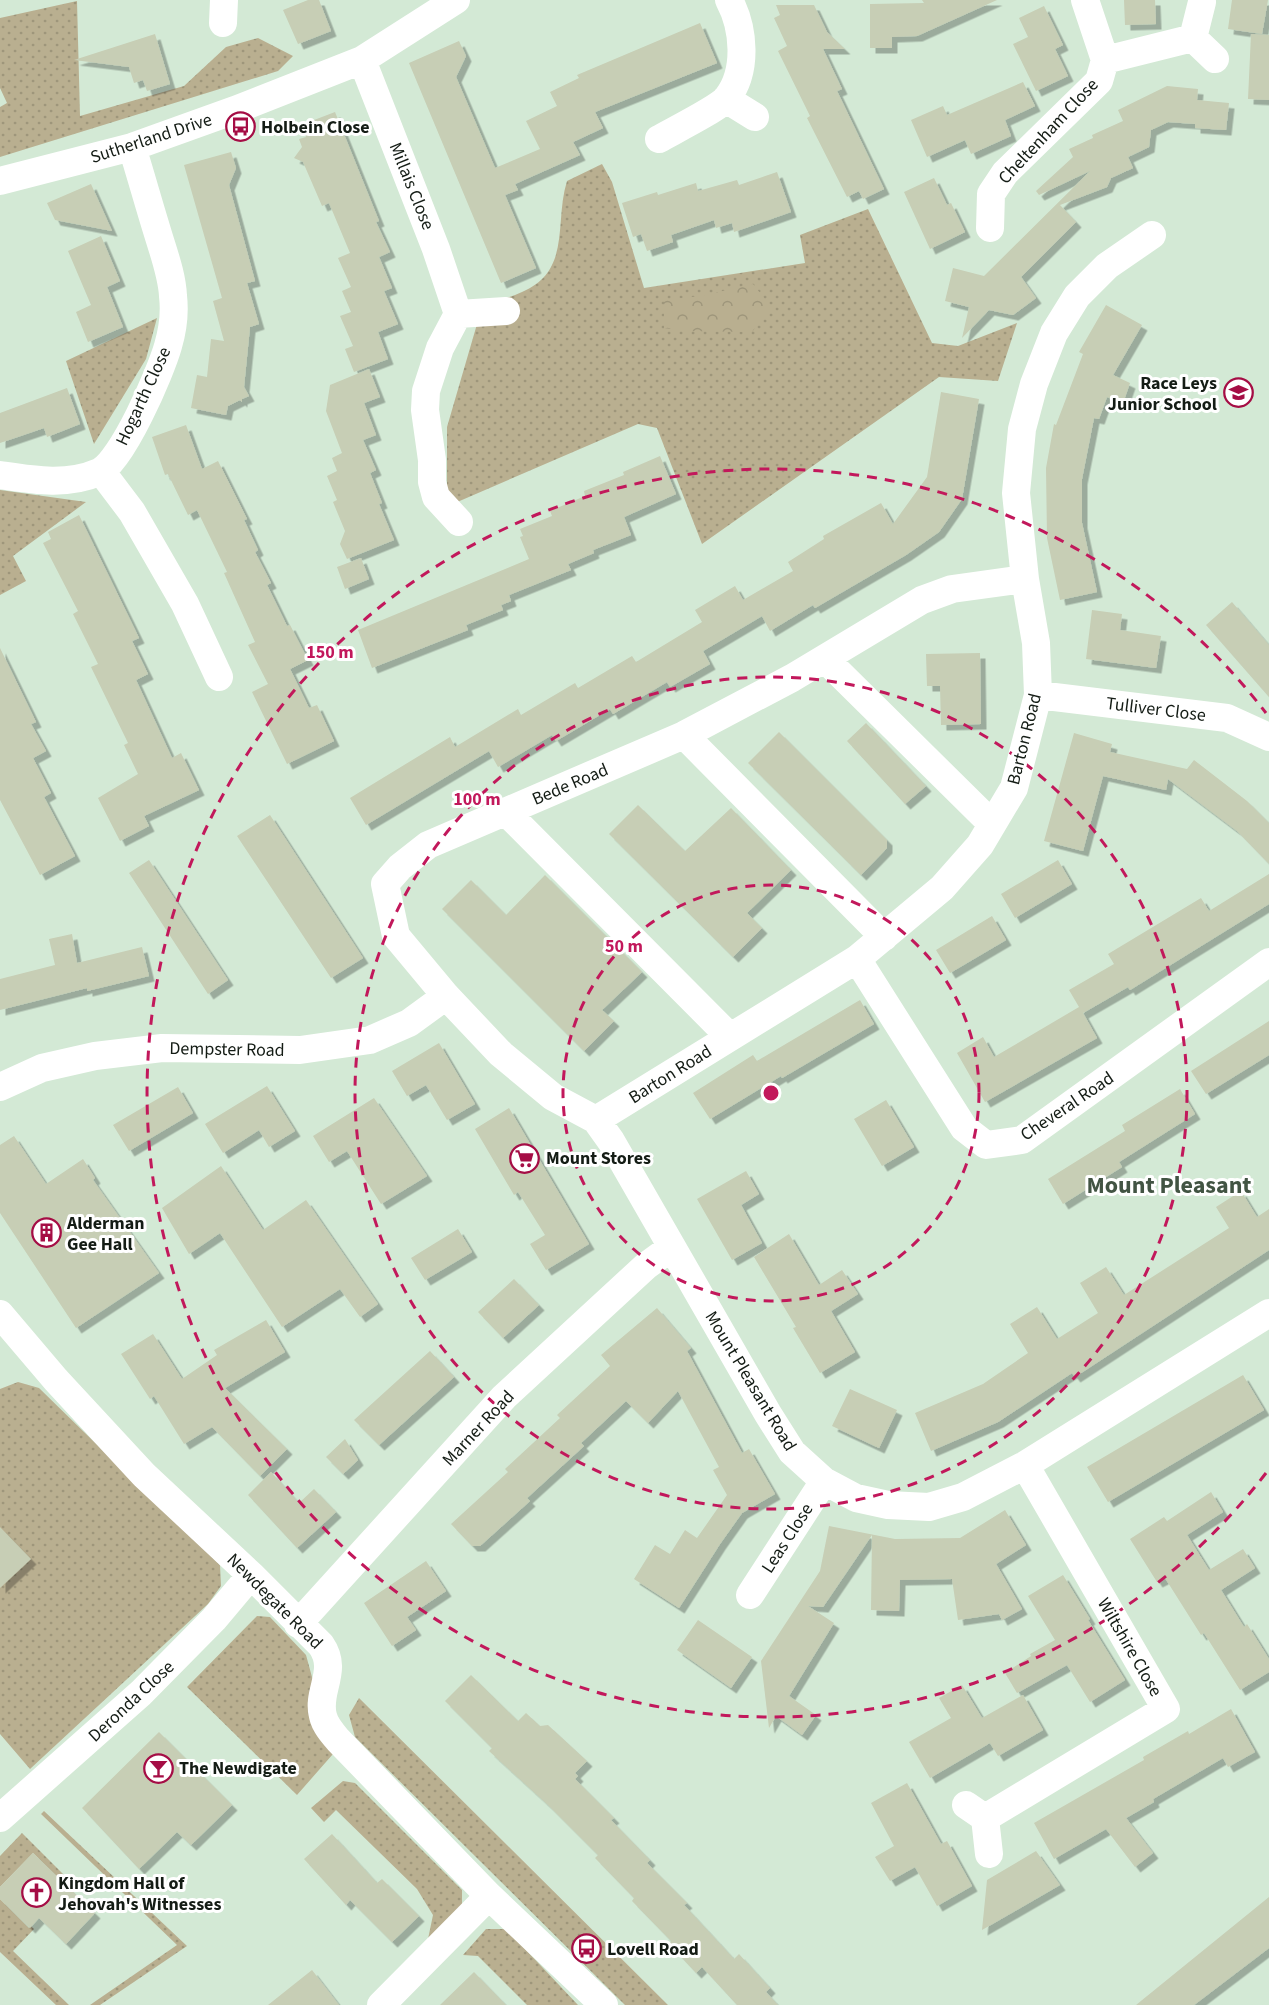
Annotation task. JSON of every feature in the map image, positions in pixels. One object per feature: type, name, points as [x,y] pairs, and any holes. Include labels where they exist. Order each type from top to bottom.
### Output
[{"type":"street","name":"Sutherland Drive","points":[[0,181],[132,147],[235,110],[362,60],[456,0]]},
{"type":"street","points":[[659,139],[726,99],[737,80],[742,64],[740,40],[735,11],[729,0]]},
{"type":"street","name":"Cheltenham Close","points":[[990,228],[991,194],[1005,173],[1099,81],[1105,60],[1085,0]]},
{"type":"street","points":[[1194,38],[1202,2]]},
{"type":"street","points":[[1105,60],[1194,38]]},
{"type":"street","points":[[1194,38],[1215,59]]},
{"type":"street","name":"Millais Close","points":[[362,60],[436,249],[458,314]]},
{"type":"street","points":[[726,99],[755,117]]},
{"type":"street","name":"Hogarth Close","points":[[101,471],[121,449],[149,393],[168,345],[174,318],[173,294],[166,261],[132,147]]},
{"type":"street","name":"Barton Road","points":[[596,1120],[857,959],[942,888],[980,845],[1014,788],[1038,695],[1036,643],[1025,579],[1016,493],[1022,429],[1034,384],[1054,333],[1077,296],[1107,266],[1152,235]]},
{"type":"street","points":[[459,522],[436,497],[432,482],[432,460],[425,410],[426,391],[440,348],[458,314],[506,311]]},
{"type":"street","points":[[0,475],[44,481],[70,480],[101,471],[132,512],[185,604],[219,676]]},
{"type":"street","name":"Bede Road","points":[[596,1120],[553,1097],[501,1054],[446,996],[396,936],[385,884],[400,867],[428,845],[684,735],[825,659],[922,600],[952,589],[1025,579]]},
{"type":"street","points":[[825,659],[992,824]]},
{"type":"street","name":"Tulliver Close","points":[[1038,695],[1227,718],[1269,737]]},
{"type":"street","points":[[684,735],[884,937]]},
{"type":"street","points":[[506,812],[730,1037]]},
{"type":"street","name":"Cheveral Road","points":[[857,959],[964,1128],[986,1144],[1022,1140],[1269,962]]},
{"type":"street","name":"Dempster Road","points":[[0,1087],[42,1068],[95,1056],[162,1048],[300,1050],[370,1040],[409,1023],[446,996]]},
{"type":"street","name":"Mount Pleasant Road","points":[[596,1120],[611,1141],[792,1452],[824,1480],[856,1498],[888,1505],[929,1507],[963,1497],[1025,1465],[1267,1318]]},
{"type":"street","name":"Marner Road","points":[[298,1624],[504,1397],[646,1266],[672,1247]]},
{"type":"street","name":"Newdegate Road","points":[[0,1314],[10,1347],[251,1575],[321,1645],[328,1659],[328,1678],[322,1708],[323,1716],[332,1733],[489,1896],[604,2005]]},
{"type":"street","name":"Wiltshire Close","points":[[989,1854],[975,1812],[1166,1709],[1025,1465]]},
{"type":"street","name":"Leas Close","points":[[750,1595],[824,1480]]},
{"type":"street","name":"Deronda Close","points":[[0,1818],[141,1693],[214,1619],[251,1575]]},
{"type":"street","points":[[381,2005],[489,1896]]},
{"type":"green space","points":[[77,1],[80,116],[184,86],[226,47],[258,38],[293,56],[278,71],[0,157],[0,107],[7,103],[0,88],[0,18]]},
{"type":"green space","points":[[602,164],[612,182],[644,288],[805,263],[800,235],[868,209],[932,343],[958,346],[1017,323],[998,381],[939,377],[702,544],[657,428],[638,424],[455,503],[447,493],[447,427],[482,307],[522,292],[538,283],[548,272],[555,258],[558,244],[567,181]]},
{"type":"green space","points":[[753,284],[771,307],[752,332],[686,331],[664,328],[664,300],[701,296]]},
{"type":"green space","points":[[157,318],[146,359],[94,444],[66,361]]},
{"type":"green space","points":[[0,490],[86,502],[13,556],[26,581],[0,595]]},
{"type":"green space","points":[[18,1382],[39,1388],[220,1565],[221,1586],[208,1604],[30,1769],[0,1734],[0,1389]]},
{"type":"green space","points":[[257,1616],[270,1617],[306,1655],[333,1754],[297,1795],[187,1687]]},
{"type":"green space","points":[[359,1698],[668,2005],[625,2005],[355,1737],[349,1715]]},
{"type":"green space","points":[[343,1781],[355,1783],[462,1890],[462,1907],[428,1939],[433,1915],[417,1889],[336,1810],[324,1822],[311,1808]]},
{"type":"green space","points":[[44,1811],[187,1946],[100,2005],[90,2005],[177,1945],[41,1814]]},
{"type":"green space","points":[[22,1833],[72,1883],[68,1887],[33,1853],[0,1887],[0,1856]]},
{"type":"green space","points":[[0,1899],[29,1928],[31,1926],[34,1929],[13,1951],[69,2005],[56,2005],[0,1952]]},
{"type":"green space","points":[[486,1929],[506,1929],[578,2005],[527,2005],[478,1956],[463,1955]]},
{"type":"building","points":[[308,0],[319,0],[331,31],[298,44],[283,10]]},
{"type":"building","points":[[922,0],[997,0],[917,36],[892,37],[892,48],[870,48],[870,4],[924,3]]},
{"type":"building","points":[[1124,0],[1155,0],[1156,24],[1125,25]]},
{"type":"building","points":[[1232,0],[1268,0],[1262,34],[1228,29]]},
{"type":"building","points":[[776,5],[814,5],[827,32],[845,49],[823,49],[842,89],[837,91],[884,189],[863,199],[859,191],[847,197],[807,118],[810,116],[778,51],[787,46],[774,18],[780,15]]},
{"type":"building","points":[[1044,6],[1063,45],[1055,49],[1068,76],[1036,91],[1013,44],[1028,37],[1019,18]]},
{"type":"building","points":[[700,23],[717,63],[595,112],[603,128],[573,142],[580,155],[515,184],[518,190],[505,195],[536,268],[501,283],[409,63],[459,41],[466,56],[456,77],[495,168],[540,149],[526,121],[557,106],[550,92],[579,78],[577,75]]},
{"type":"building","points":[[155,34],[170,84],[147,91],[143,80],[134,83],[129,67],[74,60]]},
{"type":"building","points":[[1251,34],[1269,35],[1269,100],[1248,99]]},
{"type":"building","points":[[1023,82],[1035,106],[1005,120],[1011,136],[971,154],[965,140],[927,157],[911,120],[943,106],[947,115]]},
{"type":"building","points":[[1167,86],[1198,89],[1197,100],[1229,103],[1226,130],[1195,128],[1195,124],[1168,122],[1151,130],[1149,147],[1128,157],[1133,168],[1111,178],[1107,187],[1060,205],[1076,222],[1021,277],[1036,298],[1013,315],[989,310],[962,338],[969,307],[945,301],[953,268],[984,276],[1090,171],[1039,195],[1036,191],[1073,157],[1069,149],[1093,138],[1092,135],[1123,121],[1118,110]]},
{"type":"building","points":[[335,112],[379,221],[376,222],[390,252],[379,257],[392,288],[384,291],[398,324],[378,332],[388,359],[354,372],[345,349],[353,346],[340,316],[351,312],[342,291],[351,287],[338,258],[350,253],[329,203],[322,206],[303,162],[294,158],[302,147],[299,139],[306,137],[301,125]]},
{"type":"building","points":[[231,152],[236,168],[229,185],[255,281],[247,283],[259,324],[250,327],[244,387],[249,396],[242,399],[242,402],[240,400],[228,406],[226,415],[191,408],[197,375],[207,377],[211,339],[224,341],[213,301],[222,298],[184,165]]},
{"type":"building","points":[[777,172],[791,212],[734,232],[732,223],[716,228],[714,220],[671,235],[673,242],[647,251],[641,234],[633,237],[622,203],[696,183],[698,191],[737,180],[739,185]]},
{"type":"building","points":[[934,178],[947,205],[951,203],[965,232],[930,249],[904,192]]},
{"type":"building","points":[[91,184],[112,231],[55,220],[47,203]]},
{"type":"building","points":[[101,236],[120,281],[107,287],[123,327],[88,342],[76,312],[91,305],[68,251]]},
{"type":"building","points":[[1106,305],[1142,325],[1113,375],[1130,383],[1123,403],[1107,397],[1099,419],[1094,418],[1082,479],[1082,523],[1097,592],[1060,600],[1047,538],[1046,468],[1054,424],[1056,425],[1083,354],[1079,352]]},
{"type":"building","points":[[369,369],[380,397],[364,403],[376,435],[363,440],[376,470],[370,473],[382,503],[379,504],[394,540],[347,559],[340,544],[345,531],[333,502],[337,500],[327,476],[337,471],[332,458],[342,453],[326,411],[330,385]]},
{"type":"building","points":[[67,388],[80,424],[47,437],[44,428],[0,443],[0,413]]},
{"type":"building","points":[[941,392],[979,399],[962,499],[939,532],[906,555],[815,608],[813,605],[770,631],[762,616],[703,651],[710,664],[670,687],[667,682],[613,714],[610,709],[556,741],[552,735],[498,767],[489,751],[366,825],[350,798],[450,737],[455,747],[518,709],[521,715],[575,683],[578,688],[632,656],[636,662],[702,622],[695,610],[735,586],[743,600],[793,571],[788,562],[824,539],[823,536],[881,503],[893,524],[927,477]]},
{"type":"building","points":[[186,425],[202,469],[218,461],[247,519],[244,520],[258,550],[255,552],[271,583],[267,585],[287,626],[290,625],[308,660],[290,669],[309,708],[317,705],[334,741],[287,764],[252,692],[268,684],[248,645],[255,642],[224,573],[227,572],[197,510],[188,515],[168,474],[165,475],[152,437]]},
{"type":"building","points":[[660,456],[676,494],[624,517],[631,535],[593,550],[594,553],[568,564],[571,570],[509,595],[511,601],[501,605],[503,610],[466,625],[468,630],[372,668],[358,630],[529,559],[520,537],[523,536],[520,529],[552,516],[550,511],[585,496],[584,491],[624,475],[623,472]]},
{"type":"building","points":[[79,515],[139,638],[132,641],[148,674],[136,680],[172,758],[181,753],[199,790],[144,816],[149,826],[120,841],[98,798],[138,774],[124,745],[128,743],[91,667],[98,664],[73,614],[78,611],[43,543],[51,539],[48,532]]},
{"type":"building","points":[[361,558],[369,579],[345,589],[337,567]]},
{"type":"building","points":[[1232,602],[1269,645],[1269,697],[1206,625]]},
{"type":"building","points":[[1092,610],[1122,614],[1120,630],[1161,636],[1156,668],[1086,659]]},
{"type":"building","points":[[0,648],[36,722],[31,724],[46,751],[33,758],[51,793],[44,797],[75,856],[40,875],[0,800]]},
{"type":"building","points":[[980,653],[981,724],[941,725],[940,686],[927,686],[926,654]]},
{"type":"building","points":[[866,723],[926,786],[905,804],[847,741]]},
{"type":"building","points":[[779,732],[887,840],[887,848],[861,875],[748,763]]},
{"type":"building","points":[[1074,733],[1112,744],[1110,752],[1187,769],[1194,760],[1247,801],[1269,823],[1269,864],[1237,831],[1168,779],[1166,790],[1103,776],[1083,851],[1044,841]]},
{"type":"building","points":[[638,805],[685,851],[731,808],[791,870],[747,913],[762,928],[733,957],[609,834]]},
{"type":"building","points":[[270,815],[363,958],[331,978],[237,836]]},
{"type":"building","points":[[149,860],[228,980],[208,994],[129,873]]},
{"type":"building","points":[[1058,860],[1072,884],[1015,918],[1001,894]]},
{"type":"building","points":[[1269,874],[1269,904],[1130,990],[1128,987],[1083,1013],[1097,1038],[985,1102],[957,1053],[983,1037],[994,1057],[1079,1007],[1069,990],[1114,964],[1108,954],[1201,898],[1209,911]]},
{"type":"building","points":[[545,875],[642,972],[602,1010],[614,1021],[584,1051],[442,909],[471,880],[506,915]]},
{"type":"building","points":[[992,916],[1006,940],[950,973],[936,950]]},
{"type":"building","points":[[72,934],[77,963],[142,947],[149,976],[87,991],[87,988],[0,1010],[0,979],[55,965],[49,939]]},
{"type":"building","points":[[860,1000],[874,1024],[710,1119],[693,1093],[753,1055],[757,1061]]},
{"type":"building","points":[[1269,1021],[1269,1055],[1206,1094],[1191,1071]]},
{"type":"building","points":[[439,1043],[475,1104],[447,1120],[426,1085],[407,1096],[392,1071]]},
{"type":"building","points":[[267,1086],[295,1131],[269,1147],[259,1130],[223,1153],[205,1124]]},
{"type":"building","points":[[178,1087],[193,1113],[129,1151],[113,1125]]},
{"type":"building","points":[[1180,1089],[1195,1114],[1119,1162],[1122,1167],[1063,1204],[1048,1179],[1125,1131],[1122,1125]]},
{"type":"building","points":[[374,1098],[427,1176],[381,1204],[347,1151],[329,1162],[313,1136]]},
{"type":"building","points":[[886,1100],[914,1147],[882,1166],[854,1119]]},
{"type":"building","points":[[509,1108],[589,1244],[546,1270],[530,1244],[545,1235],[518,1192],[514,1195],[475,1129]]},
{"type":"building","name":"Alderman Gee Hall","points":[[14,1136],[46,1184],[83,1159],[95,1178],[93,1180],[159,1273],[76,1328],[0,1213],[0,1145]]},
{"type":"building","points":[[221,1166],[263,1230],[306,1200],[378,1304],[360,1317],[340,1289],[282,1327],[220,1233],[189,1254],[162,1208]]},
{"type":"building","points":[[746,1171],[759,1194],[741,1205],[762,1243],[732,1260],[697,1199]]},
{"type":"building","points":[[1241,1191],[1257,1217],[1269,1209],[1269,1250],[1075,1377],[1072,1373],[998,1422],[931,1451],[915,1413],[983,1384],[1028,1353],[1010,1324],[1037,1307],[1057,1339],[1098,1313],[1080,1283],[1106,1267],[1124,1295],[1229,1228],[1216,1207]]},
{"type":"building","points":[[458,1229],[472,1252],[425,1280],[411,1258]]},
{"type":"building","points":[[789,1234],[819,1285],[842,1270],[858,1294],[831,1311],[855,1352],[820,1373],[793,1328],[796,1327],[754,1257]]},
{"type":"building","points":[[514,1279],[539,1305],[503,1338],[478,1312]]},
{"type":"building","points":[[657,1308],[691,1348],[687,1351],[742,1453],[749,1449],[775,1494],[742,1513],[679,1608],[634,1579],[655,1545],[670,1554],[685,1530],[697,1538],[727,1495],[713,1470],[719,1467],[678,1391],[648,1423],[626,1401],[581,1443],[584,1446],[527,1498],[530,1501],[480,1546],[472,1546],[451,1524],[508,1472],[505,1469],[560,1418],[557,1415],[610,1366],[601,1355]]},
{"type":"building","points":[[266,1320],[285,1352],[225,1388],[287,1449],[260,1476],[212,1427],[184,1444],[154,1396],[150,1399],[121,1354],[153,1334],[182,1379],[217,1355],[214,1350]]},
{"type":"building","points":[[430,1351],[454,1377],[379,1445],[354,1420]]},
{"type":"building","points":[[1243,1375],[1264,1410],[1108,1502],[1087,1467]]},
{"type":"building","points":[[850,1389],[897,1410],[879,1448],[832,1426]]},
{"type":"building","points":[[345,1439],[358,1460],[343,1474],[326,1457]]},
{"type":"building","points":[[271,1472],[299,1503],[314,1489],[336,1512],[297,1548],[248,1495]]},
{"type":"building","points":[[1211,1492],[1223,1512],[1187,1535],[1209,1570],[1243,1549],[1255,1568],[1221,1590],[1244,1627],[1247,1624],[1269,1659],[1269,1672],[1240,1690],[1204,1633],[1201,1635],[1165,1578],[1157,1582],[1130,1539],[1164,1517],[1167,1521]]},
{"type":"building","points":[[1005,1510],[1026,1545],[996,1564],[1022,1609],[1002,1620],[999,1614],[958,1620],[952,1579],[900,1580],[899,1611],[871,1610],[872,1535],[823,1607],[808,1606],[834,1623],[789,1696],[816,1715],[802,1735],[776,1716],[769,1728],[761,1661],[820,1571],[829,1526],[895,1539],[960,1538]]},
{"type":"building","points":[[0,1527],[31,1559],[0,1588]]},
{"type":"building","points":[[426,1561],[446,1591],[407,1617],[416,1630],[392,1646],[364,1603]]},
{"type":"building","points":[[1063,1575],[1125,1680],[1090,1702],[1067,1665],[1017,1693],[1005,1673],[1031,1656],[1030,1654],[1055,1640],[1028,1596]]},
{"type":"building","points":[[698,1620],[752,1657],[731,1688],[677,1650]]},
{"type":"building","points":[[471,1675],[518,1721],[526,1713],[540,1726],[548,1725],[587,1761],[575,1773],[578,1776],[575,1779],[614,1818],[611,1820],[650,1860],[647,1863],[687,1903],[684,1905],[734,1959],[739,1954],[770,1988],[766,1992],[778,2005],[737,2005],[702,1967],[696,1973],[669,1944],[671,1941],[632,1901],[634,1898],[595,1858],[598,1855],[489,1751],[492,1748],[445,1701]]},
{"type":"building","points":[[962,1685],[982,1718],[1023,1695],[1043,1730],[998,1756],[990,1743],[930,1778],[909,1742],[951,1718],[939,1698]]},
{"type":"building","points":[[1231,1709],[1255,1752],[1228,1767],[1223,1758],[1153,1799],[1154,1802],[1126,1818],[1153,1853],[1135,1867],[1106,1829],[1054,1859],[1034,1823],[1144,1760],[1143,1757],[1188,1731],[1189,1734]]},
{"type":"building","name":"The Newdigate","points":[[159,1732],[232,1805],[191,1845],[177,1832],[139,1869],[82,1808]]},
{"type":"building","points":[[907,1783],[941,1844],[947,1841],[972,1886],[937,1906],[915,1867],[890,1881],[875,1857],[894,1846],[871,1803]]},
{"type":"building","points":[[332,1834],[377,1883],[382,1879],[419,1916],[392,1942],[350,1900],[346,1905],[304,1859]]},
{"type":"building","points":[[1036,1851],[1060,1885],[982,1930],[987,1880]]},
{"type":"building","name":"Kingdom Hall of Jehovah's Witnesses","points":[[33,1853],[95,1913],[66,1944],[39,1918],[30,1928],[0,1899],[0,1887]]},
{"type":"building","points":[[1269,1897],[1269,1948],[1194,2005],[1136,2005]]},
{"type":"building","points":[[312,1970],[339,2005],[268,2005]]},
{"type":"building","points":[[474,1972],[506,2005],[440,2005]]},
{"type":"place","name":"Holbein Close","points":[[240,127]]},
{"type":"place","name":"Race Leys Junior School","points":[[1238,393]]},
{"type":"place","name":"Mount Stores","points":[[525,1158]]},
{"type":"place","name":"Alderman Gee Hall","points":[[46,1233]]},
{"type":"place","name":"The Newdigate","points":[[158,1768]]},
{"type":"place","name":"Kingdom Hall of Jehovah's Witnesses","points":[[37,1893]]},
{"type":"place","name":"Lovell Road","points":[[586,1949]]},
{"type":"district","name":"Mount Pleasant","points":[[1169,1185]]}]
